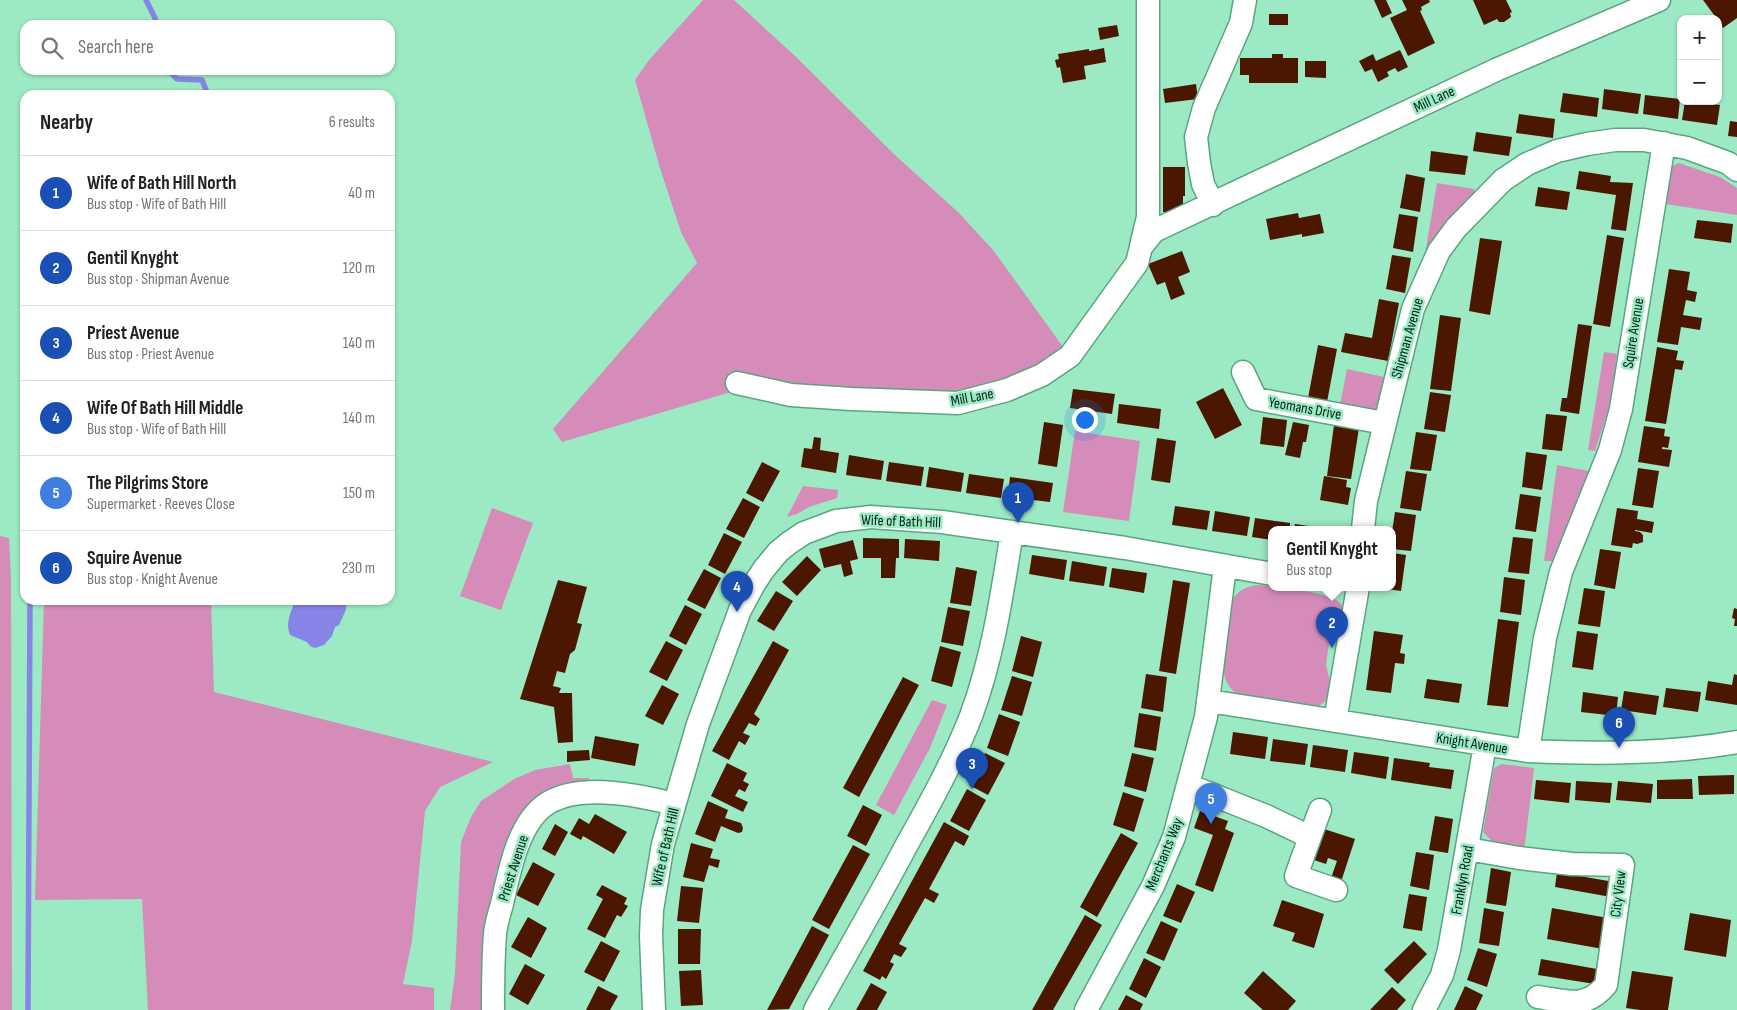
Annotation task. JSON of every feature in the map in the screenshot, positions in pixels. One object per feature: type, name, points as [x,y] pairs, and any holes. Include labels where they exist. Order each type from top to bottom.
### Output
[{"type":"street","name":"Mill Lane","points":[[737,383],[791,394],[851,399],[958,403],[1007,390],[1042,375],[1070,356],[1136,263],[1148,217],[1148,0]]},
{"type":"street","points":[[1213,205],[1204,184],[1199,164],[1196,137],[1204,108],[1241,23],[1245,0]]},
{"type":"street","name":"Mill Lane","points":[[1141,247],[1154,231],[1213,205],[1498,69],[1659,0]]},
{"type":"street","name":"Shipman Avenue","points":[[1363,526],[1366,501],[1413,309],[1439,251],[1456,228],[1503,180],[1527,164],[1557,151],[1615,140],[1644,140],[1687,148],[1728,163],[1737,170]]},
{"type":"street","name":"Squire Avenue","points":[[1528,751],[1545,638],[1561,572],[1610,450],[1621,408],[1664,143]]},
{"type":"street","name":"Yeomans Drive","points":[[1243,372],[1256,399],[1384,423]]},
{"type":"street","name":"Wife of Bath Hill","points":[[654,1010],[651,936],[654,890],[662,844],[698,724],[740,610],[764,569],[778,552],[789,543],[804,533],[836,521],[871,517],[942,522],[1125,548],[1268,573]]},
{"type":"street","points":[[815,1010],[886,886],[956,752],[972,714],[994,636],[1012,532]]},
{"type":"street","name":"Merchants Way","points":[[1086,1010],[1152,886],[1174,837],[1209,701],[1225,566]]},
{"type":"street","points":[[1335,720],[1355,591]]},
{"type":"street","name":"Knight Avenue","points":[[1209,701],[1528,751],[1578,753],[1647,752],[1702,748],[1737,742]]},
{"type":"street","name":"Franklyn Road","points":[[1424,1010],[1442,974],[1449,950],[1485,745]]},
{"type":"street","points":[[1188,785],[1266,816],[1310,837]]},
{"type":"street","name":"Priest Avenue","points":[[493,1010],[495,933],[512,860],[529,822],[548,803],[562,798],[604,792],[638,795],[674,804]]},
{"type":"street","points":[[1320,810],[1296,876],[1336,890]]},
{"type":"street","name":"City View","points":[[1468,849],[1519,858],[1572,864],[1623,865],[1606,985],[1599,993],[1584,1002],[1544,1002]]},
{"type":"shaded area","points":[[703,0],[734,0],[794,55],[895,155],[959,213],[993,250],[1066,351],[1025,378],[956,397],[799,387],[729,372],[741,389],[562,442],[553,429],[697,263],[681,232],[660,168],[635,80],[649,60]]},
{"type":"shaded area","points":[[1679,163],[1720,177],[1737,188],[1737,215],[1666,204],[1672,166]]},
{"type":"shaded area","points":[[1437,183],[1474,189],[1475,196],[1423,266]]},
{"type":"shaded area","points":[[1604,352],[1617,354],[1610,404],[1595,451],[1588,450]]},
{"type":"shaded area","points":[[1347,369],[1389,378],[1379,418],[1339,410]]},
{"type":"shaded area","points":[[1075,431],[1140,441],[1129,521],[1063,512]]},
{"type":"shaded area","points":[[1557,465],[1589,471],[1552,561],[1544,561]]},
{"type":"shaded area","points":[[803,486],[838,490],[837,498],[809,507],[787,517]]},
{"type":"shaded area","points":[[492,508],[533,523],[501,610],[460,596]]},
{"type":"shaded area","points":[[0,536],[9,538],[11,578],[12,1010],[0,1010]]},
{"type":"shaded area","points":[[1268,586],[1268,591],[1316,593],[1327,596],[1341,604],[1344,619],[1339,620],[1329,642],[1326,665],[1331,685],[1327,700],[1316,708],[1242,697],[1226,681],[1223,667],[1233,598],[1244,588]]},
{"type":"shaded area","points":[[44,605],[211,605],[214,692],[493,762],[440,787],[425,811],[412,941],[403,984],[434,988],[434,1010],[148,1010],[142,899],[35,900]]},
{"type":"shaded area","points":[[293,605],[347,605],[339,625],[335,627],[332,636],[324,645],[315,648],[307,642],[290,635],[288,622]]},
{"type":"shaded area","points":[[932,700],[947,705],[930,748],[894,815],[876,805]]},
{"type":"shaded area","points":[[570,764],[573,778],[589,778],[588,784],[533,805],[520,813],[496,872],[491,907],[488,1010],[450,1010],[455,974],[461,842],[471,817],[481,801],[514,779],[535,770]]},
{"type":"shaded area","points":[[1502,764],[1534,768],[1524,852],[1490,846],[1491,840],[1483,832],[1494,768]]},
{"type":"building","points":[[1374,0],[1386,0],[1392,13],[1382,18]]},
{"type":"building","points":[[1402,0],[1429,0],[1430,2],[1421,7],[1422,10],[1420,11],[1435,43],[1408,56],[1390,18],[1407,10]]},
{"type":"building","points":[[1473,0],[1506,0],[1512,12],[1510,13],[1511,17],[1504,22],[1499,22],[1497,19],[1484,25]]},
{"type":"building","points":[[1703,0],[1737,0],[1737,18],[1723,28],[1722,15],[1714,15]]},
{"type":"building","points":[[1269,14],[1288,14],[1288,25],[1269,25]]},
{"type":"building","points":[[1117,25],[1119,36],[1100,40],[1098,28]]},
{"type":"building","points":[[1104,48],[1106,62],[1084,66],[1086,79],[1063,83],[1060,67],[1057,68],[1055,60],[1059,59],[1058,54]]},
{"type":"building","points":[[1400,50],[1408,67],[1398,72],[1395,68],[1387,72],[1389,76],[1378,82],[1372,69],[1365,72],[1359,61],[1373,54],[1376,61]]},
{"type":"building","points":[[1272,54],[1283,54],[1283,58],[1298,58],[1298,83],[1249,83],[1249,75],[1240,75],[1240,58],[1272,58]]},
{"type":"building","points":[[1305,61],[1326,61],[1326,78],[1305,77]]},
{"type":"building","points":[[1196,84],[1198,99],[1165,103],[1163,89]]},
{"type":"building","points":[[1604,89],[1641,94],[1638,114],[1602,109]]},
{"type":"building","points":[[1563,93],[1599,98],[1597,117],[1560,112]]},
{"type":"building","points":[[1645,95],[1677,99],[1677,105],[1679,105],[1678,119],[1643,114]]},
{"type":"building","points":[[1684,105],[1720,105],[1717,125],[1682,120]]},
{"type":"building","points":[[1519,114],[1555,119],[1553,138],[1516,133]]},
{"type":"building","points":[[1730,121],[1737,122],[1737,137],[1728,136]]},
{"type":"building","points":[[1476,132],[1512,137],[1509,156],[1473,151]]},
{"type":"building","points":[[1431,151],[1468,156],[1465,175],[1429,171]]},
{"type":"building","points":[[1163,167],[1185,167],[1183,212],[1163,212]]},
{"type":"building","points":[[1579,171],[1611,176],[1610,182],[1633,183],[1626,231],[1611,229],[1616,195],[1576,189]]},
{"type":"building","points":[[1406,174],[1425,178],[1420,212],[1400,208]]},
{"type":"building","points":[[1538,187],[1570,192],[1567,210],[1535,206]]},
{"type":"building","points":[[1298,213],[1299,218],[1320,214],[1324,233],[1302,237],[1302,234],[1270,240],[1266,219]]},
{"type":"building","points":[[1399,214],[1418,217],[1413,252],[1393,248]]},
{"type":"building","points":[[1697,220],[1733,224],[1731,243],[1694,238]]},
{"type":"building","points":[[1607,235],[1624,238],[1610,327],[1593,324]]},
{"type":"building","points":[[1480,238],[1502,241],[1490,315],[1469,311]]},
{"type":"building","points":[[1182,251],[1190,272],[1178,277],[1185,294],[1171,300],[1165,282],[1157,285],[1148,264]]},
{"type":"building","points":[[1392,255],[1411,258],[1405,293],[1386,289]]},
{"type":"building","points":[[1669,269],[1690,272],[1687,290],[1697,292],[1695,302],[1686,300],[1683,315],[1702,318],[1700,330],[1681,327],[1678,345],[1657,342]]},
{"type":"building","points":[[1379,299],[1399,303],[1388,361],[1341,352],[1345,333],[1372,338]]},
{"type":"building","points":[[1440,315],[1461,318],[1451,391],[1430,389]]},
{"type":"building","points":[[1578,324],[1592,326],[1579,414],[1560,411],[1562,398],[1567,398]]},
{"type":"building","points":[[1318,345],[1337,349],[1327,402],[1308,398]]},
{"type":"building","points":[[1657,347],[1678,351],[1676,360],[1684,361],[1682,370],[1675,369],[1666,424],[1645,421]]},
{"type":"building","points":[[1223,388],[1242,425],[1215,439],[1196,402]]},
{"type":"building","points":[[1073,389],[1115,394],[1112,414],[1070,408]]},
{"type":"building","points":[[1430,392],[1451,395],[1445,432],[1424,429]]},
{"type":"building","points":[[1119,404],[1161,409],[1159,429],[1117,423]]},
{"type":"building","points":[[1546,414],[1567,416],[1562,451],[1542,449]]},
{"type":"building","points":[[1263,417],[1287,420],[1284,447],[1260,444]]},
{"type":"building","points":[[1044,422],[1063,425],[1057,467],[1038,464]]},
{"type":"building","points":[[1293,422],[1309,425],[1306,442],[1303,442],[1300,458],[1285,455]]},
{"type":"building","points":[[1334,425],[1359,428],[1351,479],[1327,476]]},
{"type":"building","points":[[1644,426],[1665,429],[1664,436],[1670,437],[1668,448],[1662,447],[1662,449],[1672,450],[1669,467],[1638,462]]},
{"type":"building","points":[[1416,432],[1437,435],[1431,471],[1410,469]]},
{"type":"building","points":[[814,437],[821,438],[820,450],[839,453],[836,473],[801,467],[804,448],[812,449]]},
{"type":"building","points":[[1157,438],[1176,441],[1170,483],[1151,480]]},
{"type":"building","points":[[1526,452],[1547,455],[1542,490],[1522,487]]},
{"type":"building","points":[[849,455],[884,461],[881,480],[846,475]]},
{"type":"building","points":[[762,462],[780,471],[763,502],[746,493]]},
{"type":"building","points":[[889,462],[924,467],[921,486],[886,481]]},
{"type":"building","points":[[929,467],[964,473],[961,492],[926,487]]},
{"type":"building","points":[[1638,468],[1659,471],[1653,508],[1632,505]]},
{"type":"building","points":[[1406,471],[1427,474],[1421,511],[1400,508]]},
{"type":"building","points":[[969,474],[1004,479],[1001,498],[966,493]]},
{"type":"building","points":[[1324,476],[1347,480],[1346,487],[1351,488],[1348,505],[1320,500]]},
{"type":"building","points":[[1010,477],[1053,483],[1050,502],[1008,497]]},
{"type":"building","points":[[1520,494],[1541,497],[1536,532],[1515,529]]},
{"type":"building","points":[[743,498],[760,507],[744,538],[726,529]]},
{"type":"building","points":[[1175,506],[1210,511],[1207,530],[1172,525]]},
{"type":"building","points":[[1617,508],[1638,511],[1637,519],[1654,522],[1652,533],[1635,530],[1643,535],[1643,542],[1633,543],[1632,548],[1611,545]]},
{"type":"building","points":[[1215,511],[1250,517],[1247,536],[1212,531]]},
{"type":"building","points":[[1395,512],[1416,515],[1411,551],[1396,549],[1396,526],[1393,526]]},
{"type":"building","points":[[1255,518],[1290,523],[1290,526],[1268,526],[1268,539],[1252,537]]},
{"type":"building","points":[[724,533],[742,542],[725,574],[708,565]]},
{"type":"building","points":[[1513,537],[1533,539],[1529,574],[1508,572]]},
{"type":"building","points":[[863,538],[899,539],[899,558],[896,558],[895,578],[881,578],[881,558],[863,558]]},
{"type":"building","points":[[905,539],[940,541],[939,561],[904,558]]},
{"type":"building","points":[[853,540],[858,559],[850,561],[853,574],[844,577],[841,564],[824,568],[819,549]]},
{"type":"building","points":[[1600,549],[1621,552],[1615,589],[1594,585]]},
{"type":"building","points":[[1396,554],[1406,555],[1401,591],[1396,590]]},
{"type":"building","points":[[1032,555],[1067,560],[1064,580],[1029,574]]},
{"type":"building","points":[[807,556],[821,570],[797,596],[782,582]]},
{"type":"building","points":[[1072,561],[1107,567],[1104,586],[1069,581]]},
{"type":"building","points":[[956,567],[977,571],[971,606],[950,603]]},
{"type":"building","points":[[1112,568],[1147,573],[1144,593],[1109,587]]},
{"type":"building","points":[[704,569],[721,578],[705,609],[687,600]]},
{"type":"building","points":[[1504,577],[1525,580],[1521,615],[1500,612]]},
{"type":"building","points":[[558,580],[587,587],[577,623],[582,624],[575,650],[570,654],[565,673],[557,671],[553,686],[561,688],[559,693],[572,693],[573,742],[558,743],[554,707],[520,699]]},
{"type":"building","points":[[1173,580],[1190,583],[1176,674],[1159,671]]},
{"type":"building","points":[[1584,588],[1605,591],[1600,627],[1578,624]]},
{"type":"building","points":[[776,591],[793,601],[774,631],[757,621]]},
{"type":"building","points":[[685,605],[702,614],[686,645],[669,636]]},
{"type":"building","points":[[948,607],[970,611],[963,646],[941,642]]},
{"type":"building","points":[[1734,608],[1737,609],[1737,626],[1734,626],[1735,619],[1732,618]]},
{"type":"building","points":[[1498,619],[1519,622],[1508,707],[1487,705]]},
{"type":"building","points":[[1374,631],[1403,635],[1400,653],[1405,654],[1404,664],[1395,663],[1391,693],[1366,690]]},
{"type":"building","points":[[1577,631],[1598,634],[1593,670],[1572,667]]},
{"type":"building","points":[[1021,636],[1042,642],[1033,677],[1012,671]]},
{"type":"building","points":[[666,641],[683,650],[667,681],[649,672]]},
{"type":"building","points":[[773,641],[789,650],[754,714],[760,719],[756,726],[749,723],[743,733],[750,736],[745,745],[739,741],[729,760],[712,751]]},
{"type":"building","points":[[940,646],[961,652],[952,687],[931,681]]},
{"type":"building","points":[[1146,674],[1167,677],[1163,712],[1141,708]]},
{"type":"building","points":[[1734,674],[1737,675],[1737,705],[1705,700],[1708,681],[1732,685]]},
{"type":"building","points":[[1012,676],[1032,682],[1022,716],[1001,710]]},
{"type":"building","points":[[903,677],[919,685],[859,797],[843,788]]},
{"type":"building","points":[[1427,679],[1462,684],[1459,703],[1424,698]]},
{"type":"building","points":[[662,685],[679,694],[663,725],[645,716]]},
{"type":"building","points":[[1666,688],[1701,692],[1698,712],[1663,707]]},
{"type":"building","points":[[1624,691],[1659,696],[1656,715],[1621,710]]},
{"type":"building","points":[[1583,692],[1618,697],[1616,716],[1581,712]]},
{"type":"building","points":[[1139,713],[1161,717],[1156,751],[1134,747]]},
{"type":"building","points":[[999,714],[1020,722],[1008,756],[987,748]]},
{"type":"building","points":[[1233,732],[1268,737],[1265,759],[1230,754]]},
{"type":"building","points":[[595,736],[639,744],[635,766],[591,758]]},
{"type":"building","points":[[1273,739],[1308,744],[1305,765],[1270,761]]},
{"type":"building","points":[[1313,745],[1348,750],[1345,772],[1310,767]]},
{"type":"building","points":[[589,750],[590,760],[567,762],[567,751]]},
{"type":"building","points":[[1354,752],[1389,757],[1386,779],[1351,773]]},
{"type":"building","points":[[985,753],[1005,763],[988,795],[969,785]]},
{"type":"building","points":[[1132,753],[1154,758],[1146,792],[1124,786]]},
{"type":"building","points":[[1394,758],[1430,763],[1429,767],[1454,770],[1451,789],[1391,780]]},
{"type":"building","points":[[727,763],[747,773],[743,781],[749,784],[745,792],[739,789],[735,796],[748,802],[743,812],[711,796]]},
{"type":"building","points":[[1734,775],[1734,794],[1699,795],[1698,776]]},
{"type":"building","points":[[1692,779],[1693,799],[1657,799],[1657,780]]},
{"type":"building","points":[[1536,780],[1571,783],[1569,803],[1534,799]]},
{"type":"building","points":[[1576,781],[1612,783],[1610,803],[1575,800]]},
{"type":"building","points":[[1618,781],[1653,784],[1651,803],[1616,800]]},
{"type":"building","points":[[967,789],[986,800],[969,831],[950,821]]},
{"type":"building","points":[[1123,792],[1144,799],[1134,832],[1113,825]]},
{"type":"building","points":[[708,801],[728,810],[725,818],[741,823],[742,832],[738,833],[721,826],[715,842],[695,834]]},
{"type":"building","points":[[863,805],[882,815],[866,846],[847,836]]},
{"type":"building","points":[[1200,811],[1228,821],[1225,829],[1234,833],[1213,892],[1195,885],[1213,835],[1194,828]]},
{"type":"building","points":[[595,814],[627,832],[614,854],[583,836],[581,840],[570,834],[579,818],[589,824]]},
{"type":"building","points":[[1435,816],[1453,819],[1448,853],[1429,850]]},
{"type":"building","points":[[944,822],[969,836],[964,846],[955,841],[929,889],[939,894],[934,903],[925,898],[899,944],[907,948],[901,957],[894,954],[890,962],[894,964],[886,979],[882,976],[880,980],[863,971]]},
{"type":"building","points":[[555,824],[568,832],[555,856],[542,849]]},
{"type":"building","points":[[1324,829],[1355,839],[1341,882],[1331,878],[1337,861],[1328,858],[1326,864],[1314,860]]},
{"type":"building","points":[[1121,833],[1138,843],[1097,917],[1080,907]]},
{"type":"building","points":[[691,843],[713,849],[710,858],[720,860],[718,868],[709,865],[704,882],[683,877]]},
{"type":"building","points":[[853,845],[870,854],[829,929],[812,920]]},
{"type":"building","points":[[1416,852],[1434,855],[1429,890],[1410,886]]},
{"type":"building","points":[[533,862],[555,874],[538,906],[516,895]]},
{"type":"building","points":[[1491,868],[1511,872],[1506,906],[1486,903]]},
{"type":"building","points":[[1557,872],[1614,882],[1611,897],[1555,887]]},
{"type":"building","points":[[1177,884],[1195,892],[1181,923],[1163,916]]},
{"type":"building","points":[[602,885],[627,898],[624,904],[628,906],[621,917],[617,915],[605,938],[587,929],[603,899],[596,895]]},
{"type":"building","points":[[681,886],[703,888],[699,923],[677,921]]},
{"type":"building","points":[[1409,894],[1427,897],[1422,931],[1403,928]]},
{"type":"building","points":[[1282,900],[1324,914],[1314,948],[1292,941],[1295,933],[1273,926]]},
{"type":"building","points":[[1484,908],[1504,912],[1499,946],[1479,943]]},
{"type":"building","points":[[1552,908],[1608,918],[1603,949],[1547,939]]},
{"type":"building","points":[[1690,913],[1731,920],[1726,957],[1684,950]]},
{"type":"building","points":[[1085,915],[1102,925],[1053,1010],[1032,1010]]},
{"type":"building","points":[[528,917],[547,928],[531,958],[511,947]]},
{"type":"building","points":[[1161,921],[1178,929],[1164,961],[1146,953]]},
{"type":"building","points":[[812,926],[829,935],[789,1009],[767,1010]]},
{"type":"building","points":[[678,929],[701,929],[700,964],[678,964]]},
{"type":"building","points":[[601,941],[620,951],[604,982],[584,972]]},
{"type":"building","points":[[1414,941],[1427,954],[1398,984],[1384,970]]},
{"type":"building","points":[[1478,948],[1497,954],[1487,987],[1467,980]]},
{"type":"building","points":[[1144,958],[1161,967],[1146,998],[1129,989]]},
{"type":"building","points":[[1541,959],[1597,969],[1595,984],[1538,975]]},
{"type":"building","points":[[525,964],[545,975],[528,1005],[509,994]]},
{"type":"building","points":[[701,970],[703,1005],[681,1006],[679,971]]},
{"type":"building","points":[[1263,971],[1296,1001],[1288,1010],[1263,1010],[1244,993]]},
{"type":"building","points":[[1632,971],[1673,977],[1668,1010],[1626,1008]]},
{"type":"building","points":[[871,983],[887,992],[877,1010],[856,1010]]},
{"type":"building","points":[[598,986],[618,996],[610,1010],[586,1010]]},
{"type":"building","points":[[1465,986],[1483,995],[1476,1010],[1454,1010]]},
{"type":"building","points":[[1392,987],[1406,1000],[1397,1010],[1370,1010]]},
{"type":"building","points":[[1126,995],[1143,1004],[1140,1010],[1118,1010]]},
{"type":"waterway","points":[[146,0],[155,20]]},
{"type":"waterway","points":[[173,75],[177,79],[202,80],[206,90]]},
{"type":"waterway","points":[[28,1010],[30,605]]},
{"type":"place","name":"Wife of Bath Hill North","points":[[1018,523]]},
{"type":"place","name":"Wife Of Bath Hill Middle","points":[[737,612]]},
{"type":"place","name":"Gentil Knyght","points":[[1332,648]]},
{"type":"place","name":"Squire Avenue","points":[[1619,748]]},
{"type":"place","name":"Priest Avenue","points":[[972,789]]},
{"type":"place","name":"The Pilgrims Store","points":[[1211,824]]}]
